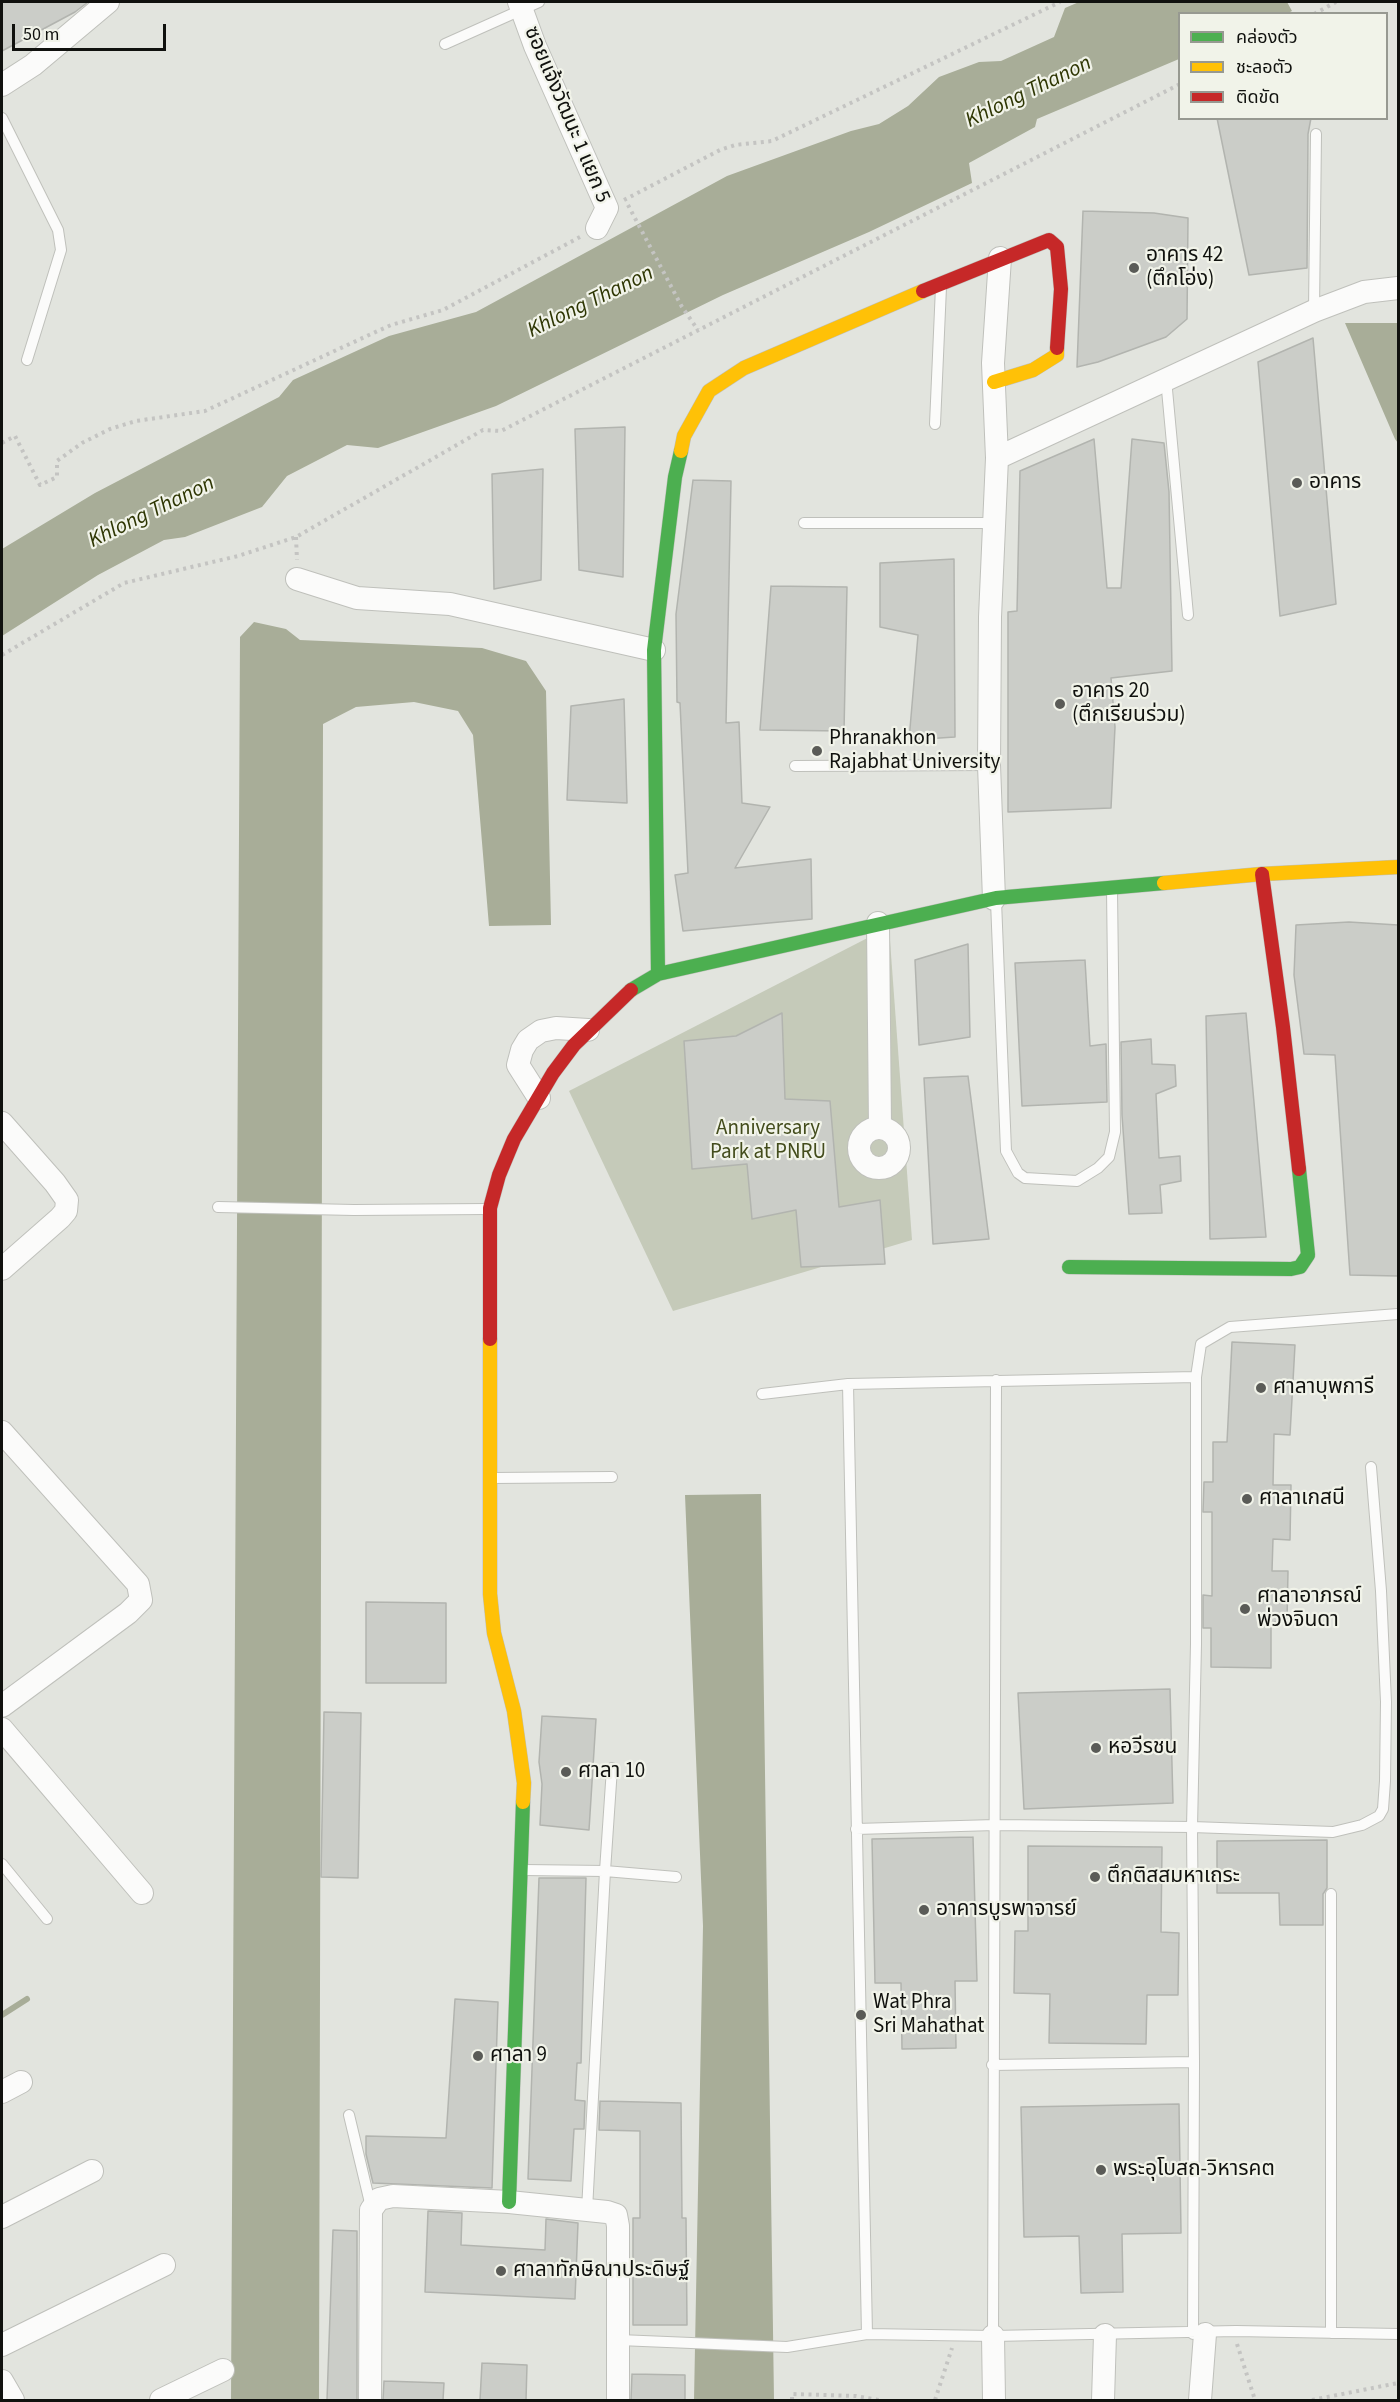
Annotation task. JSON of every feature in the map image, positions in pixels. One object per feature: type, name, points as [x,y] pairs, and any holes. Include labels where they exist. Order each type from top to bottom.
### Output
[{"type":"street","points":[[2,85],[33,65],[108,2]]},
{"type":"street","name":"ซอยแจ้งวัฒนะ 1 แยก 5","points":[[527,5],[535,46],[602,218]]},
{"type":"street","points":[[658,975],[654,650],[675,477],[684,436],[709,391],[744,368],[1000,258],[1049,240],[1057,247],[1061,289],[1057,355],[1034,370],[994,382]]},
{"type":"street","points":[[995,898],[989,765],[990,617],[996,523],[997,458],[993,363],[1000,258]]},
{"type":"street","points":[[997,458],[1314,310],[1364,291],[1398,288]]},
{"type":"street","points":[[297,579],[357,598],[450,604],[654,650]]},
{"type":"street","points":[[510,2202],[524,1783],[514,1711],[494,1633],[490,1594],[490,1209],[499,1175],[514,1139],[553,1073],[588,1030],[626,993],[658,975],[995,898],[1262,874],[1398,867]]},
{"type":"street","points":[[1069,1267],[1291,1269],[1300,1267],[1306,1261],[1308,1255],[1262,874]]},
{"type":"street","points":[[878,923],[880,1127]]},
{"type":"street","points":[[539,1098],[518,1065],[522,1050],[528,1040],[542,1031],[556,1028],[588,1030]]},
{"type":"street","points":[[2,1123],[67,1200],[66,1212],[2,1269]]},
{"type":"street","points":[[2,1432],[138,1584],[141,1599],[128,1613],[2,1706]]},
{"type":"street","points":[[2,1729],[142,1893]]},
{"type":"street","points":[[2,2217],[92,2171]]},
{"type":"street","points":[[370,2400],[372,2210],[379,2199],[393,2196],[510,2202],[607,2212],[616,2215],[618,2226],[618,2400]]},
{"type":"street","points":[[2,2346],[164,2265]]},
{"type":"street","points":[[1199,2334],[1200,2400]]},
{"type":"street","points":[[1103,2400],[1105,2335]]},
{"type":"street","points":[[993,2336],[994,2400]]},
{"type":"street","points":[[161,2400],[223,2370]]},
{"type":"street","points":[[2,2381],[13,2400]]},
{"type":"lane","points":[[445,44],[527,5]]},
{"type":"lane","points":[[2,118],[58,230],[61,250],[27,360]]},
{"type":"lane","points":[[1314,310],[1316,134]]},
{"type":"lane","points":[[935,424],[941,283]]},
{"type":"lane","points":[[1166,378],[1188,615]]},
{"type":"lane","points":[[804,523],[996,523]]},
{"type":"lane","points":[[795,766],[989,765]]},
{"type":"lane","points":[[995,898],[1006,1151],[1018,1173],[1025,1178],[1077,1181],[1098,1168],[1109,1157],[1115,1132],[1112,887]]},
{"type":"lane","points":[[218,1206],[354,1210],[490,1209]]},
{"type":"lane","points":[[1199,2334],[1192,1827],[1196,1644],[1196,1377],[1201,1344],[1230,1326],[1398,1314]]},
{"type":"lane","points":[[762,1394],[848,1384],[1196,1377]]},
{"type":"lane","points":[[993,2336],[992,2066],[996,1380]]},
{"type":"lane","points":[[848,1384],[867,2334]]},
{"type":"lane","points":[[856,1829],[994,1825],[1192,1827],[1333,1832],[1362,1825],[1379,1816],[1383,1809],[1385,1781],[1386,1702],[1382,1591],[1371,1467]]},
{"type":"lane","points":[[489,1478],[612,1477]]},
{"type":"lane","points":[[588,2210],[612,1768]]},
{"type":"lane","points":[[2,1864],[47,1919]]},
{"type":"lane","points":[[521,1870],[605,1871],[676,1877]]},
{"type":"lane","points":[[1331,1894],[1331,2333]]},
{"type":"lane","points":[[992,2066],[1194,2062]]},
{"type":"lane","points":[[349,2115],[372,2210]]},
{"type":"lane","points":[[619,2340],[787,2347],[867,2334],[993,2336],[1199,2334],[1236,2331],[1398,2334]]},
{"type":"path","points":[[2,443],[15,436],[40,485],[57,477],[57,461],[82,443],[110,429],[136,421],[205,411],[369,334],[443,310],[720,150],[735,145],[771,141],[1060,2]]},
{"type":"path","points":[[1318,12],[1336,2]]},
{"type":"path","points":[[2,655],[124,583],[238,556],[296,537],[483,430],[501,431],[1178,85]]},
{"type":"path","points":[[633,214],[682,307],[698,330]]},
{"type":"path","points":[[1236,2331],[1243,2366],[1255,2400]]},
{"type":"path","points":[[935,2400],[956,2336]]},
{"type":"path","points":[[1311,2400],[1398,2383]]},
{"type":"path","points":[[792,2400],[792,2394],[856,2396],[879,2400]]},
{"type":"green space","name":"Anniversary Park at PNRU","points":[[889,927],[912,1240],[673,1311],[569,1091]]},
{"type":"water","name":"Khlong Thanon","points":[[1079,2],[1287,2],[1292,11],[1178,12],[1178,59],[1037,119],[1035,127],[969,163],[972,183],[869,232],[723,295],[496,406],[378,448],[347,445],[287,476],[262,507],[185,537],[164,540],[98,575],[2,636],[2,549],[95,493],[279,397],[293,380],[389,336],[476,312],[727,176],[851,131],[879,124],[908,106],[939,77],[979,62],[1001,61],[1054,37],[1065,8]]},
{"type":"water","points":[[1345,323],[1398,323],[1398,443],[1395,439]]},
{"type":"water","points":[[254,622],[286,629],[300,640],[482,648],[526,661],[546,691],[551,925],[489,926],[473,735],[458,711],[414,702],[356,707],[323,724],[319,2400],[231,2400],[240,637]]},
{"type":"water","points":[[761,1494],[774,2400],[694,2400],[703,1926],[685,1495]]},
{"type":"building","points":[[2,2],[88,2],[75,12],[2,51]]},
{"type":"building","points":[[1217,120],[1311,120],[1308,134],[1307,268],[1249,275]]},
{"type":"building","name":"อาคาร 42 (ตึกโอ่ง)","points":[[1083,211],[1154,213],[1188,218],[1187,319],[1166,337],[1098,362],[1077,367]]},
{"type":"building","name":"อาคาร","points":[[1313,338],[1336,604],[1280,616],[1258,362]]},
{"type":"building","points":[[625,427],[623,577],[579,570],[575,429]]},
{"type":"building","points":[[1094,439],[1107,588],[1121,588],[1132,439],[1164,443],[1169,492],[1172,671],[1111,678],[1115,727],[1111,808],[1008,812],[1008,612],[1017,611],[1020,471]]},
{"type":"building","points":[[543,469],[541,580],[494,589],[492,474]]},
{"type":"building","points":[[693,480],[731,481],[726,723],[739,722],[742,803],[770,807],[735,868],[811,859],[812,919],[683,931],[675,875],[688,873],[680,703],[677,702],[676,614]]},
{"type":"building","points":[[954,559],[955,737],[909,740],[918,635],[880,627],[880,563]]},
{"type":"building","points":[[771,586],[847,587],[844,731],[760,730]]},
{"type":"building","points":[[624,699],[627,803],[567,800],[571,706]]},
{"type":"building","points":[[1349,922],[1398,925],[1398,1276],[1350,1275],[1335,1055],[1304,1054],[1294,975],[1296,925]]},
{"type":"building","points":[[968,944],[970,1037],[919,1045],[915,960]]},
{"type":"building","points":[[1085,960],[1090,1046],[1106,1044],[1107,1102],[1022,1106],[1015,963]]},
{"type":"building","points":[[782,1013],[785,1099],[830,1101],[839,1207],[880,1200],[885,1264],[801,1267],[796,1210],[752,1219],[747,1164],[692,1169],[684,1041],[736,1036]]},
{"type":"building","points":[[1246,1013],[1266,1237],[1210,1239],[1206,1016]]},
{"type":"building","points":[[1151,1039],[1152,1064],[1175,1065],[1176,1086],[1156,1094],[1159,1158],[1180,1156],[1181,1181],[1160,1185],[1162,1213],[1129,1214],[1122,1115],[1121,1042]]},
{"type":"building","points":[[968,1076],[989,1239],[933,1244],[924,1078]]},
{"type":"building","points":[[1232,1342],[1295,1345],[1290,1435],[1274,1434],[1273,1485],[1291,1485],[1290,1540],[1273,1539],[1272,1571],[1288,1571],[1287,1622],[1271,1622],[1271,1668],[1211,1667],[1211,1628],[1203,1628],[1203,1595],[1212,1596],[1212,1512],[1203,1512],[1204,1482],[1213,1482],[1213,1442],[1227,1442]]},
{"type":"building","points":[[366,1602],[446,1603],[446,1683],[366,1683]]},
{"type":"building","name":"หอวีรชน","points":[[1170,1689],[1173,1803],[1024,1809],[1018,1693]]},
{"type":"building","points":[[324,1712],[361,1713],[358,1878],[321,1877]]},
{"type":"building","name":"ศาลา 10","points":[[542,1716],[596,1719],[589,1830],[540,1825],[542,1784],[539,1762]]},
{"type":"building","name":"อาคารบูรพาจารย์","points":[[973,1837],[977,1981],[955,1981],[956,2048],[902,2049],[901,1983],[875,1983],[872,1839]]},
{"type":"building","points":[[1327,1840],[1327,1888],[1323,1894],[1323,1925],[1280,1925],[1279,1893],[1217,1893],[1217,1841]]},
{"type":"building","points":[[1028,1846],[1162,1847],[1161,1932],[1179,1933],[1178,1995],[1147,1995],[1146,2044],[1049,2043],[1050,1994],[1014,1993],[1015,1931],[1028,1931]]},
{"type":"building","points":[[539,1878],[586,1878],[581,2063],[577,2063],[575,2100],[585,2101],[584,2129],[574,2129],[571,2181],[528,2179]]},
{"type":"building","points":[[455,1999],[498,2002],[492,2188],[373,2183],[366,2154],[366,2136],[446,2138]]},
{"type":"building","points":[[600,2101],[681,2103],[682,2218],[686,2218],[687,2325],[633,2325],[633,2218],[640,2218],[640,2131],[599,2130]]},
{"type":"building","name":"พระอุโบสถ-วิหารคต","points":[[1179,2104],[1181,2233],[1122,2234],[1123,2292],[1081,2293],[1079,2236],[1024,2237],[1021,2107]]},
{"type":"building","name":"ศาลาทักษิณาประดิษฐ์","points":[[428,2211],[462,2213],[461,2245],[545,2250],[546,2219],[578,2223],[575,2299],[425,2292]]},
{"type":"building","points":[[333,2230],[357,2231],[357,2400],[327,2400]]},
{"type":"building","points":[[482,2363],[527,2365],[526,2400],[480,2400]]},
{"type":"building","points":[[632,2374],[685,2375],[685,2400],[631,2400]]},
{"type":"building","points":[[384,2381],[444,2383],[443,2400],[383,2400]]},
{"type":"waterway","points":[[2,2015],[27,1999]]},
{"type":"traffic: fast","points":[[658,974],[654,650],[675,477],[681,451]]},
{"type":"traffic: fast","points":[[631,990],[658,974],[996,898],[1164,883]]},
{"type":"traffic: fast","points":[[1069,1267],[1291,1269],[1300,1267],[1308,1255],[1299,1169]]},
{"type":"traffic: fast","points":[[509,2202],[523,1802]]},
{"type":"traffic: slow","points":[[681,451],[684,436],[709,391],[744,368],[923,291]]},
{"type":"traffic: slow","points":[[994,382],[1033,370],[1057,355],[1057,348]]},
{"type":"traffic: slow","points":[[1164,883],[1262,874],[1398,867]]},
{"type":"traffic: slow","points":[[490,1339],[490,1594],[494,1633],[514,1711],[524,1783],[523,1802]]},
{"type":"traffic: jam","points":[[923,291],[1049,240],[1057,247],[1061,289],[1057,348]]},
{"type":"traffic: jam","points":[[1262,874],[1299,1169]]},
{"type":"traffic: jam","points":[[490,1339],[490,1208],[499,1175],[514,1139],[553,1073],[574,1045],[631,990]]},
{"type":"place","name":"อาคาร 42 (ตึกโอ่ง)","points":[[1134,268]]},
{"type":"place","name":"อาคาร","points":[[1297,483]]},
{"type":"place","name":"อาคาร 20 (ตึกเรียนร่วม)","points":[[1060,704]]},
{"type":"place","name":"Phranakhon Rajabhat University","points":[[817,751]]},
{"type":"place","name":"ศาลาบุพการี","points":[[1261,1388]]},
{"type":"place","name":"ศาลาเกสนี","points":[[1247,1499]]},
{"type":"place","name":"ศาลาอาภรณ์ พ่วงจินดา","points":[[1245,1609]]},
{"type":"place","name":"หอวีรชน","points":[[1096,1748]]},
{"type":"place","name":"ศาลา 10","points":[[566,1772]]},
{"type":"place","name":"ตึกติสสมหาเถระ","points":[[1095,1877]]},
{"type":"place","name":"อาคารบูรพาจารย์","points":[[924,1910]]},
{"type":"place","name":"Wat Phra Sri Mahathat","points":[[861,2015]]},
{"type":"place","name":"ศาลา 9","points":[[478,2056]]},
{"type":"place","name":"พระอุโบสถ-วิหารคต","points":[[1101,2170]]},
{"type":"place","name":"ศาลาทักษิณาประดิษฐ์","points":[[501,2271]]}]
